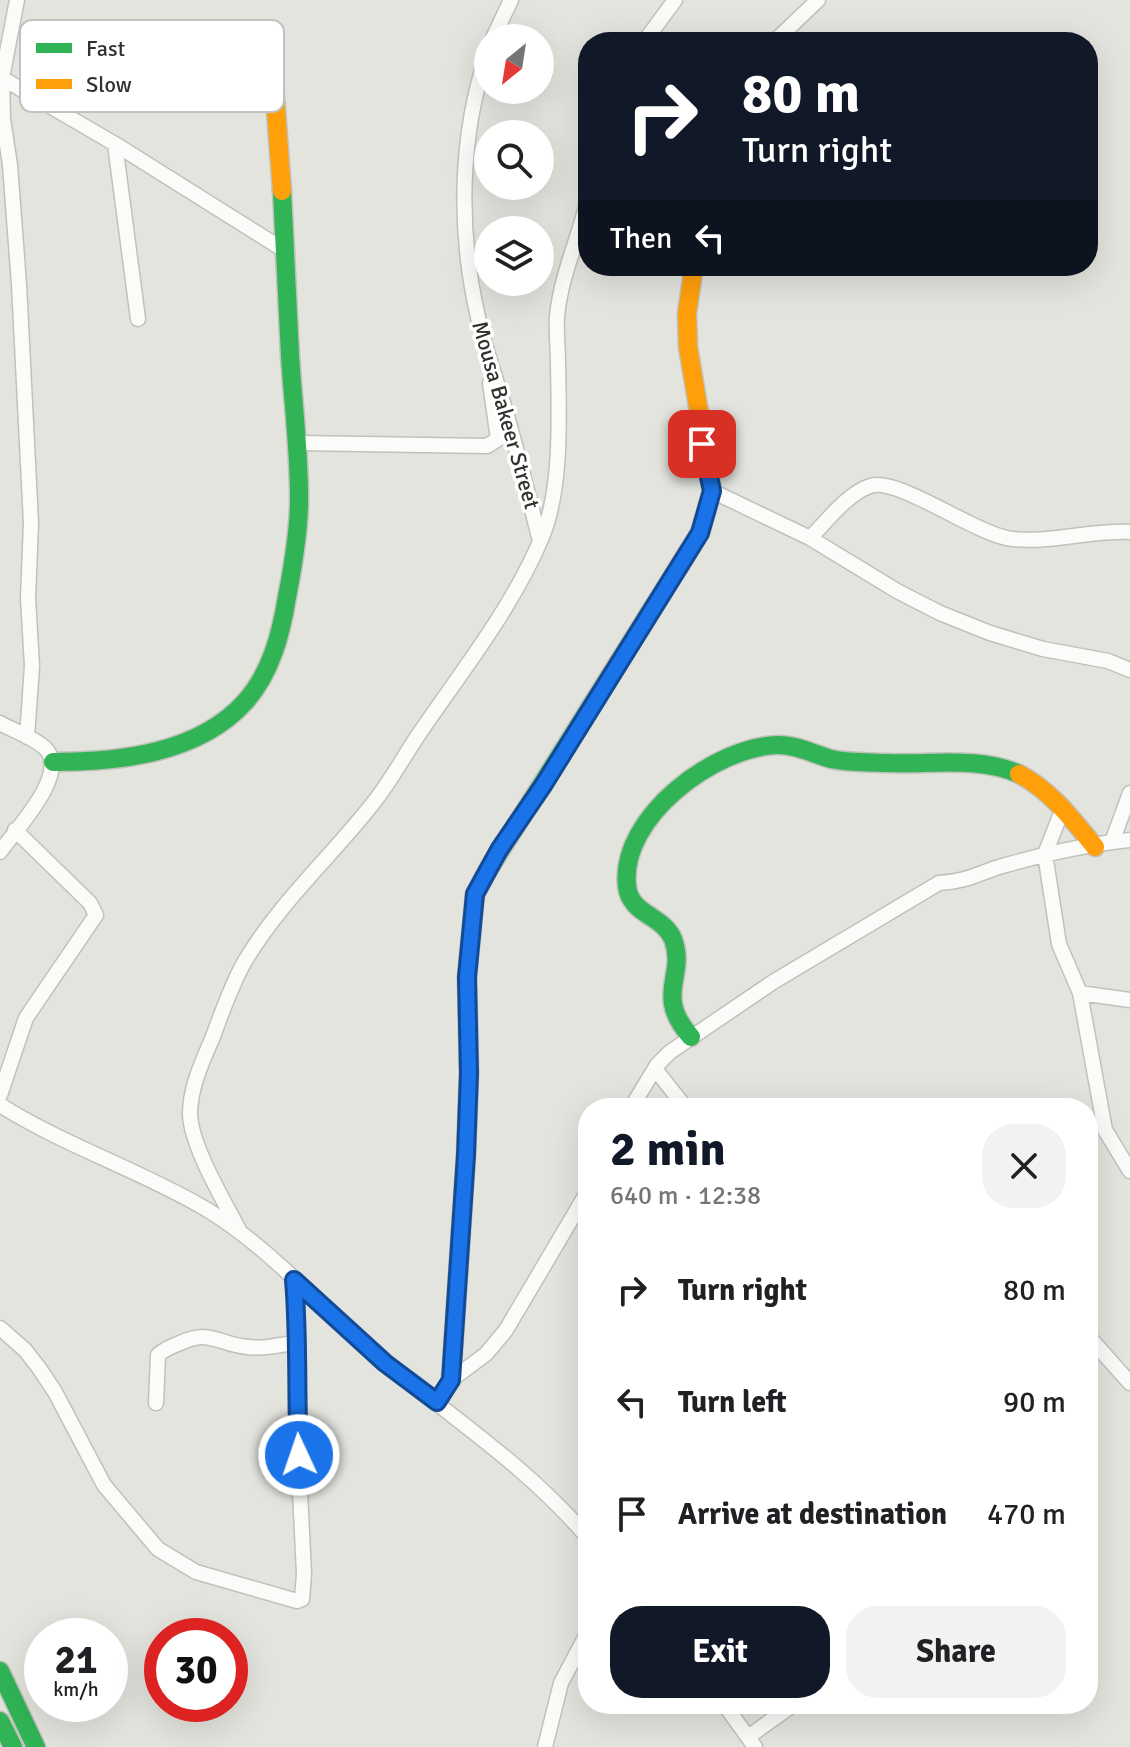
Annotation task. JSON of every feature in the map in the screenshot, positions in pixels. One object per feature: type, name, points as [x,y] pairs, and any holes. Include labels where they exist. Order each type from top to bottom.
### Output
[{"type":"street","points":[[17,0],[1,78],[19,284],[31,523],[28,598],[32,666],[27,737]]},
{"type":"street","points":[[500,24],[511,0]]},
{"type":"street","points":[[651,32],[675,0]]},
{"type":"street","points":[[784,32],[818,0]]},
{"type":"street","points":[[1,78],[20,89]]},
{"type":"street","name":"Mousa Bakeer Street","points":[[474,100],[466,157],[465,237],[478,317],[540,541]]},
{"type":"street","points":[[60,112],[287,252]]},
{"type":"street","points":[[53,762],[87,763],[139,755],[201,735],[244,703],[274,655],[283,624],[298,532],[298,443],[276,112]]},
{"type":"street","points":[[115,144],[138,319]]},
{"type":"street","points":[[239,1230],[201,1154],[190,1116],[193,1090],[230,992],[245,962],[288,900],[331,856],[377,799],[504,608],[540,541],[551,515],[559,425],[557,316],[578,231]]},
{"type":"street","points":[[451,1380],[466,1155],[469,1073],[467,977],[475,894],[499,850],[544,784],[700,533],[712,491],[688,347],[687,313],[693,276]]},
{"type":"street","points":[[298,443],[487,446],[498,439],[490,388],[492,367]]},
{"type":"street","points":[[810,538],[852,496],[872,485],[885,485],[917,497],[960,520],[1011,539],[1041,539],[1103,530],[1130,532]]},
{"type":"street","points":[[712,491],[810,538],[897,591],[940,613],[1043,649],[1108,661],[1130,670]]},
{"type":"street","points":[[0,723],[47,750],[53,762],[50,779],[42,793],[0,852]]},
{"type":"street","points":[[691,1037],[674,1014],[674,943],[668,929],[640,913],[629,897],[626,876],[632,852],[648,821],[686,781],[735,753],[782,745],[840,761],[982,765],[1012,771],[1063,808],[1104,844]]},
{"type":"street","points":[[1104,844],[1130,793]]},
{"type":"street","points":[[1063,808],[1045,854],[1059,944],[1080,993],[1105,1130],[1130,1171]]},
{"type":"street","points":[[0,1095],[26,1018],[96,915],[90,903],[15,830]]},
{"type":"street","points":[[637,1098],[670,1052],[691,1037],[773,982],[939,883],[962,882],[996,867],[1045,854],[1130,840]]},
{"type":"street","points":[[1080,993],[1130,1000]]},
{"type":"street","points":[[655,1069],[678,1098]]},
{"type":"street","points":[[0,1105],[69,1143],[191,1201],[239,1230],[385,1363],[515,1465],[578,1528]]},
{"type":"street","points":[[437,1402],[451,1380],[486,1354],[506,1330],[578,1208]]},
{"type":"street","points":[[0,1328],[25,1350],[39,1368],[104,1485],[158,1549],[196,1572],[297,1601],[303,1595],[304,1574],[294,1280]]},
{"type":"street","points":[[156,1403],[158,1355],[193,1337],[212,1336],[248,1347],[263,1348],[298,1342]]},
{"type":"street","points":[[1098,1347],[1130,1383]]},
{"type":"street","points":[[545,1747],[561,1683],[578,1651]]},
{"type":"street","points":[[0,1671],[36,1747]]},
{"type":"street","points":[[731,1714],[752,1742],[783,1714]]},
{"type":"street","points":[[0,1721],[13,1747]]},
{"type":"traffic: fast","points":[[53,762],[130,757],[181,744],[204,733],[226,720],[245,702],[262,679],[274,652],[291,574],[299,506],[282,191]]},
{"type":"traffic: fast","points":[[488,870],[700,533],[712,491],[703,436]]},
{"type":"traffic: fast","points":[[691,1037],[674,1009],[672,997],[676,952],[673,939],[662,925],[634,903],[627,886],[629,860],[638,835],[655,811],[676,790],[727,758],[778,745],[845,761],[970,763],[1019,774]]},
{"type":"traffic: fast","points":[[0,1671],[36,1747]]},
{"type":"traffic: fast","points":[[0,1721],[13,1747]]},
{"type":"traffic: slow","points":[[276,112],[282,191]]},
{"type":"traffic: slow","points":[[693,276],[687,313],[688,347],[703,436]]},
{"type":"traffic: slow","points":[[1019,774],[1051,797],[1095,847]]},
{"type":"traffic: slow","points":[[451,1380],[466,1155],[469,1073],[467,977],[475,894],[488,870]]},
{"type":"route","points":[[299,1455],[294,1280],[385,1363],[437,1402],[451,1380],[466,1155],[469,1073],[467,977],[475,894],[499,850],[544,784],[700,533],[712,491],[702,444]]}]
